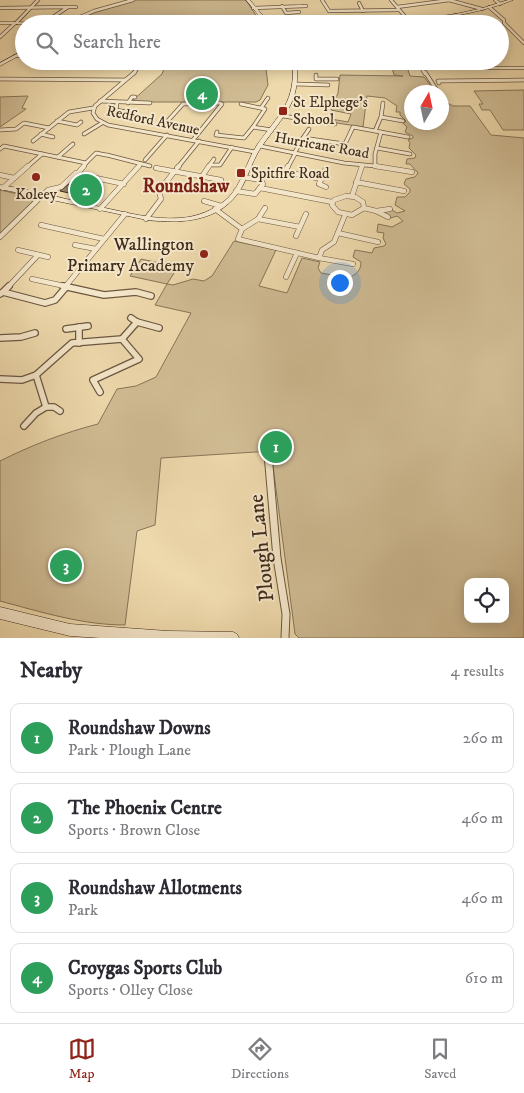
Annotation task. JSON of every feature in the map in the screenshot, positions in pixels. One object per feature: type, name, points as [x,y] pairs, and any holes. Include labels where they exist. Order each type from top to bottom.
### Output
[{"type":"main road","points":[[248,0],[259,15]]},
{"type":"main road","points":[[455,15],[511,0]]},
{"type":"main road","points":[[0,23],[15,23]]},
{"type":"main road","points":[[0,65],[15,56]]},
{"type":"main road","points":[[2,188],[146,219],[180,220],[199,216],[218,208],[236,191],[255,152],[283,116],[292,100],[297,78],[296,70]]},
{"type":"main road","points":[[0,613],[101,636],[233,638]]},
{"type":"street","points":[[24,15],[38,0]]},
{"type":"street","points":[[108,7],[116,0]]},
{"type":"street","points":[[88,15],[133,0]]},
{"type":"street","points":[[322,0],[328,11],[398,8],[449,0],[482,9]]},
{"type":"street","points":[[391,0],[404,15]]},
{"type":"street","points":[[495,0],[500,4]]},
{"type":"street","points":[[359,3],[363,10]]},
{"type":"street","points":[[0,8],[32,6],[76,7]]},
{"type":"street","points":[[282,6],[285,12],[299,12]]},
{"type":"street","points":[[253,8],[302,6]]},
{"type":"street","points":[[56,15],[68,7]]},
{"type":"street","points":[[489,7],[498,15]]},
{"type":"street","points":[[0,37],[15,24]]},
{"type":"street","points":[[509,28],[523,43]]},
{"type":"street","points":[[509,68],[524,68]]},
{"type":"street","name":"Redford Avenue","points":[[134,70],[93,108],[94,116],[102,123],[255,152]]},
{"type":"street","points":[[423,70],[433,85]]},
{"type":"street","points":[[316,85],[316,77],[336,79]]},
{"type":"street","points":[[297,78],[316,85],[328,85]]},
{"type":"street","points":[[0,79],[125,80]]},
{"type":"street","points":[[439,83],[438,81],[453,80],[524,80]]},
{"type":"street","points":[[128,103],[132,97],[135,97]]},
{"type":"street","points":[[261,108],[268,98]]},
{"type":"street","points":[[100,101],[150,103]]},
{"type":"street","points":[[117,103],[116,110],[136,114]]},
{"type":"street","points":[[193,140],[221,103],[183,104],[164,125],[199,132]]},
{"type":"street","points":[[376,130],[381,118],[383,103]]},
{"type":"street","points":[[240,104],[261,108]]},
{"type":"street","points":[[33,141],[68,112],[93,108]]},
{"type":"street","points":[[217,132],[216,135],[244,138],[264,110],[261,108]]},
{"type":"street","points":[[283,116],[335,124]]},
{"type":"street","points":[[381,118],[403,120]]},
{"type":"street","points":[[57,121],[77,125],[82,122]]},
{"type":"street","points":[[0,130],[16,129],[24,123],[49,128]]},
{"type":"street","points":[[84,134],[102,123]]},
{"type":"street","points":[[253,127],[272,130]]},
{"type":"street","points":[[304,138],[344,144],[354,127],[408,137]]},
{"type":"street","points":[[282,177],[309,129]]},
{"type":"street","name":"Hurricane Road","points":[[260,146],[362,166],[375,166],[377,148],[382,132]]},
{"type":"street","points":[[41,134],[53,137]]},
{"type":"street","points":[[145,160],[167,135]]},
{"type":"street","points":[[146,219],[161,199],[159,192],[199,141]]},
{"type":"street","points":[[58,157],[73,144]]},
{"type":"street","points":[[1,147],[86,163]]},
{"type":"street","points":[[210,165],[220,165],[232,147]]},
{"type":"street","points":[[377,148],[410,154]]},
{"type":"street","points":[[0,237],[48,190],[61,187],[96,153],[150,166]]},
{"type":"street","points":[[2,188],[42,154]]},
{"type":"street","points":[[203,175],[214,159]]},
{"type":"street","points":[[100,209],[141,164]]},
{"type":"street","points":[[352,196],[362,166]]},
{"type":"street","points":[[375,166],[412,172]]},
{"type":"street","points":[[156,168],[176,170],[221,180]]},
{"type":"street","points":[[326,170],[319,184],[326,187]]},
{"type":"street","points":[[76,172],[124,184]]},
{"type":"street","points":[[285,172],[322,179]]},
{"type":"street","points":[[0,175],[14,178]]},
{"type":"street","points":[[236,191],[254,194],[263,183],[242,177]]},
{"type":"street","points":[[356,182],[404,191]]},
{"type":"street","points":[[50,185],[61,187]]},
{"type":"street","points":[[260,188],[332,202],[341,196],[352,196],[363,202],[364,208]]},
{"type":"street","points":[[204,201],[218,208],[242,229]]},
{"type":"street","points":[[332,202],[336,211],[345,215],[358,214],[364,208]]},
{"type":"street","points":[[265,208],[258,219],[242,229],[238,239],[353,264]]},
{"type":"street","points":[[364,208],[388,217]]},
{"type":"street","points":[[376,211],[390,209]]},
{"type":"street","points":[[2,293],[45,303],[55,300],[125,214]]},
{"type":"street","points":[[296,236],[306,214]]},
{"type":"street","points":[[319,258],[322,250],[334,242],[345,215]]},
{"type":"street","points":[[258,219],[300,227]]},
{"type":"street","points":[[41,225],[104,239]]},
{"type":"street","points":[[338,234],[378,242]]},
{"type":"street","points":[[75,245],[96,249]]},
{"type":"street","points":[[18,250],[48,257]]},
{"type":"street","points":[[286,277],[297,253]]},
{"type":"street","points":[[2,293],[38,255]]},
{"type":"street","points":[[32,280],[104,295],[136,292],[151,296]]},
{"type":"street","points":[[131,318],[137,322],[159,328]]},
{"type":"street","points":[[0,379],[22,380],[36,374],[72,343],[122,339],[137,322]]},
{"type":"street","points":[[66,328],[88,326]]},
{"type":"street","points":[[79,327],[79,343]]},
{"type":"street","points":[[0,338],[21,337],[34,333]]},
{"type":"street","points":[[100,392],[93,380],[139,359],[122,339]]},
{"type":"street","points":[[36,374],[46,407]]},
{"type":"street","points":[[24,426],[36,413],[46,407],[54,407],[60,411]]},
{"type":"street","name":"Plough Lane","points":[[268,454],[279,572],[287,616],[288,628],[285,638]]},
{"type":"shaded area","points":[[133,0],[246,0],[256,15],[89,15],[102,9]]},
{"type":"shaded area","points":[[164,70],[266,70],[268,85],[260,100],[256,102],[131,102],[162,74]]},
{"type":"shaded area","points":[[393,70],[408,70],[410,76],[424,77],[430,85],[404,85],[404,119],[400,112],[396,112],[397,106],[385,98],[367,96],[363,127],[330,122],[331,119],[348,122],[351,114],[331,110],[338,93],[340,75],[403,76],[394,75]]},
{"type":"shaded area","points":[[524,90],[524,130],[503,130],[490,110],[482,110],[479,104],[483,104],[474,91]]},
{"type":"shaded area","points":[[28,96],[22,108],[26,109],[0,127],[0,97]]},
{"type":"shaded area","points":[[449,104],[453,106],[470,106],[491,135],[524,138],[524,638],[299,638],[295,634],[271,451],[161,458],[155,525],[137,531],[125,625],[78,620],[0,601],[0,461],[48,440],[98,424],[117,389],[136,386],[156,377],[191,313],[155,305],[167,284],[173,285],[193,279],[204,281],[212,276],[234,241],[276,250],[259,286],[287,293],[302,258],[320,262],[318,268],[321,273],[349,278],[358,272],[361,265],[361,262],[353,257],[355,250],[372,253],[374,248],[386,244],[383,238],[384,233],[377,232],[378,224],[392,227],[403,221],[397,216],[391,218],[380,211],[392,210],[397,213],[405,211],[395,205],[397,197],[405,197],[410,192],[410,189],[404,184],[406,179],[415,177],[418,173],[410,164],[406,164],[407,159],[415,158],[416,155],[409,148],[410,143],[408,140],[413,138],[413,136],[405,132],[406,130],[449,130]]},
{"type":"shaded area","points":[[0,190],[36,198],[0,233]]},
{"type":"shaded area","points":[[141,259],[178,267],[167,284],[130,276]]},
{"type":"building","points":[[77,178],[100,183],[87,197],[60,191]]},
{"type":"place","name":"Croygas Sports Club","points":[[202,94]]},
{"type":"place","name":"St Elphege's School","points":[[283,111]]},
{"type":"place","name":"Spitfire Road","points":[[241,173]]},
{"type":"place","name":"Koleey","points":[[36,177]]},
{"type":"place","name":"The Phoenix Centre","points":[[86,190]]},
{"type":"place","name":"Wallington Primary Academy","points":[[204,254]]},
{"type":"place","name":"Roundshaw Downs","points":[[276,447]]},
{"type":"place","name":"Roundshaw Allotments","points":[[66,566]]},
{"type":"district","name":"Roundshaw","points":[[186,185]]}]
